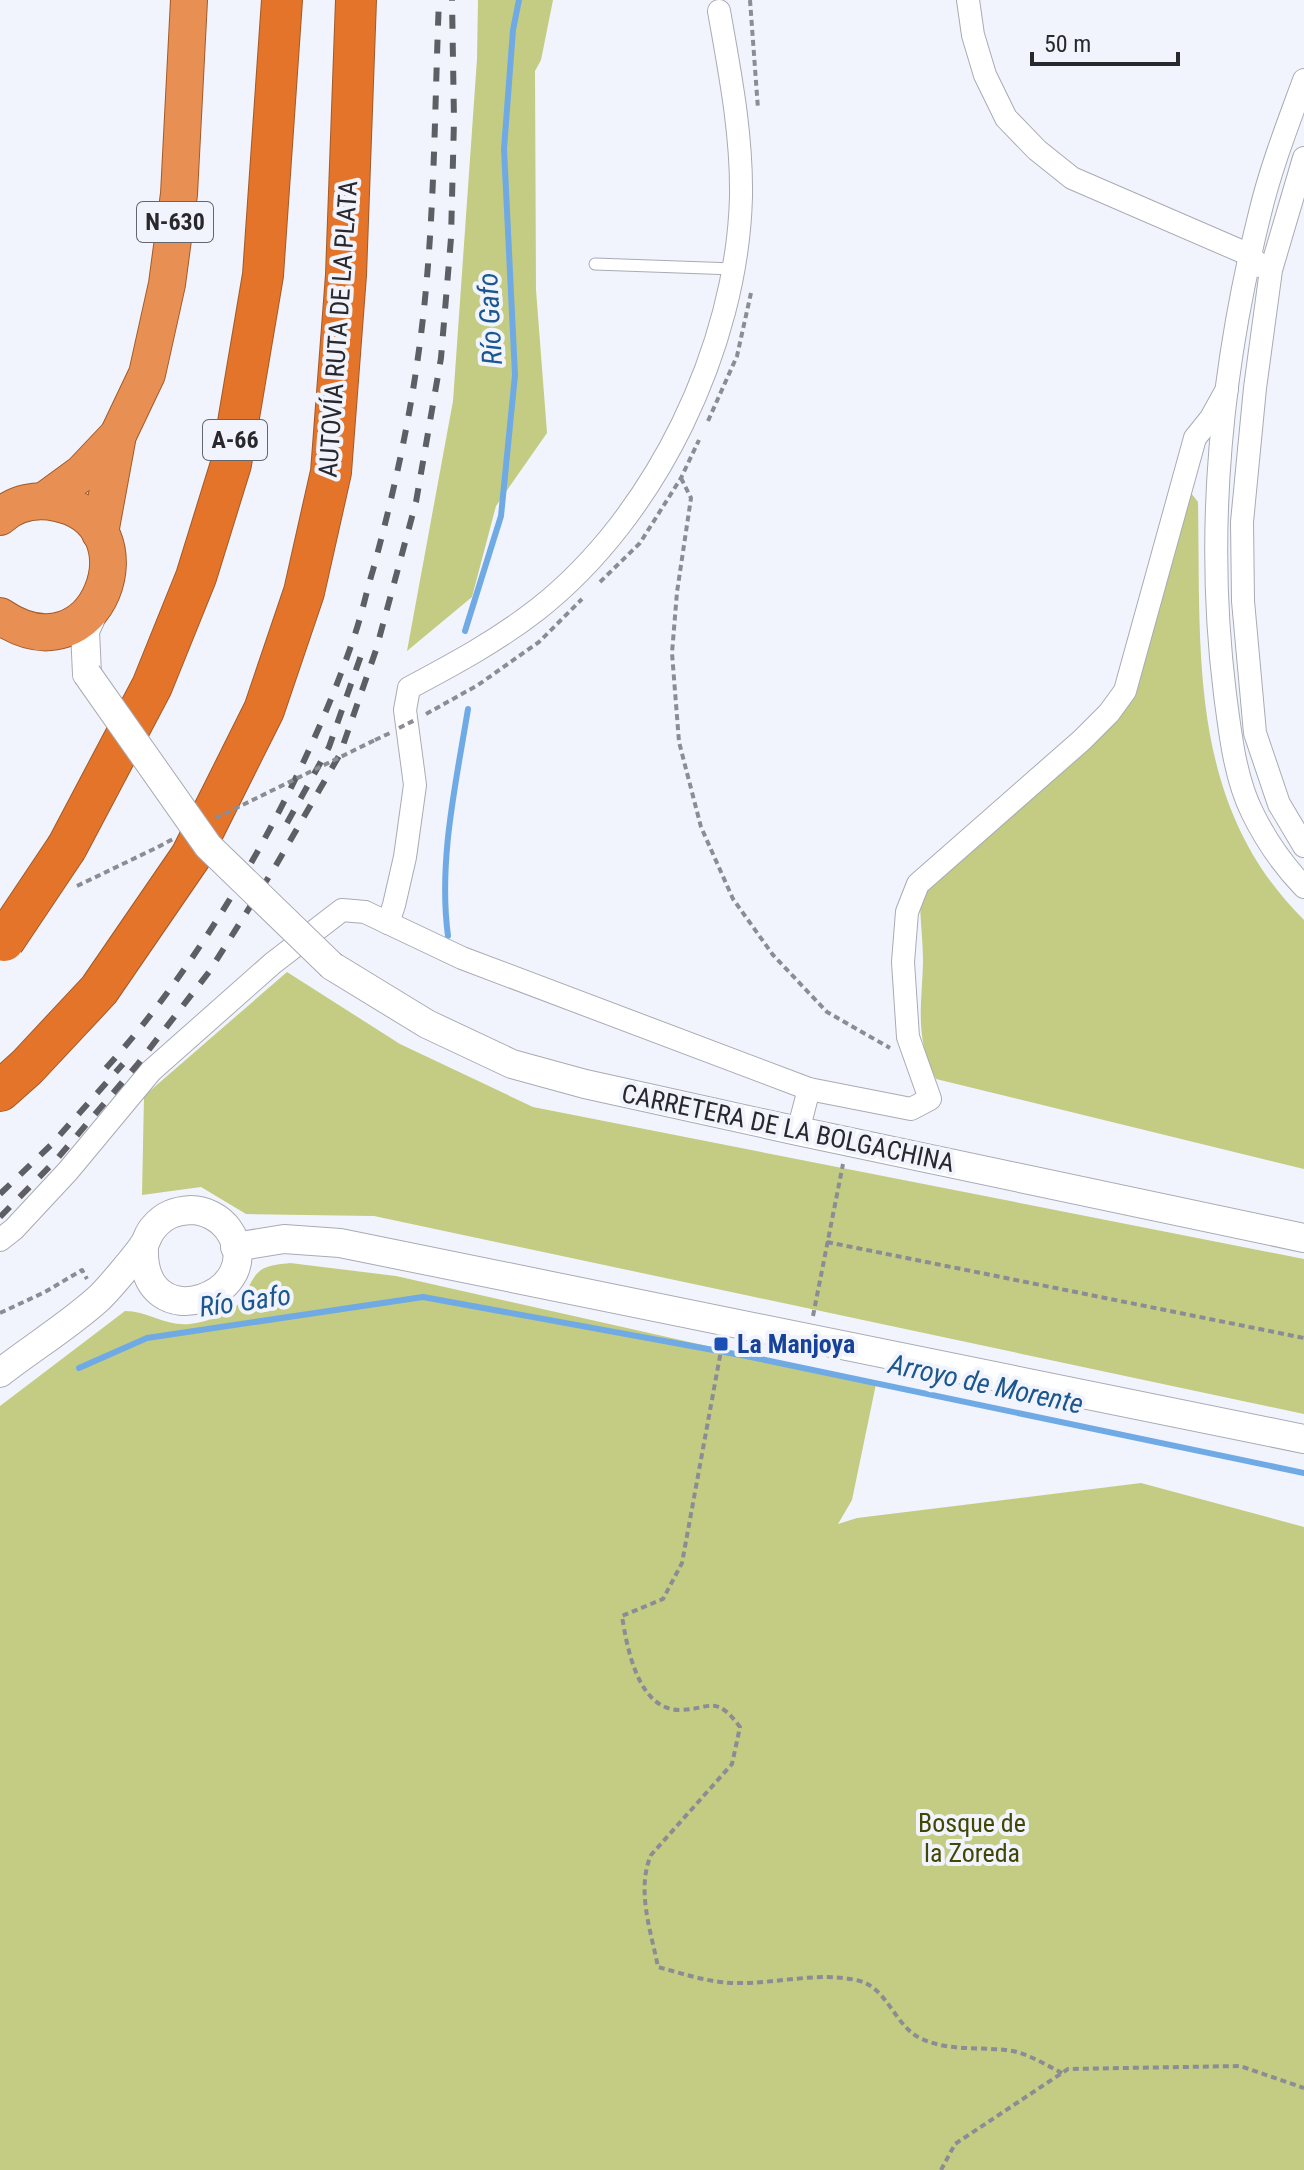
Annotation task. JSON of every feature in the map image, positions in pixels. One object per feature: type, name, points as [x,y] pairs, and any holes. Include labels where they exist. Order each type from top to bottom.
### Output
[{"type":"highway","name":"N-630","points":[[97,605],[107,584],[107,549],[100,533],[118,435],[147,374],[167,284],[179,194],[189,0]]},
{"type":"highway","name":"A-66","points":[[2,943],[67,847],[152,686],[196,577],[231,464],[263,275],[282,0]]},
{"type":"highway","name":"AUTOVÍA RUTA DE LA PLATA","points":[[0,1091],[27,1067],[99,990],[191,856],[264,710],[299,607],[331,472],[346,275],[356,0]]},
{"type":"highway","name":"N-630","points":[[0,517],[24,503],[45,500],[82,473],[118,435]]},
{"type":"highway","points":[[45,500],[65,504],[87,517],[100,533]]},
{"type":"highway","points":[[5,626],[31,632],[51,632],[75,624],[97,605]]},
{"type":"street","points":[[968,0],[973,35],[985,75],[1006,118],[1037,150],[1072,178],[1250,255],[1260,265],[1242,370],[1254,399]]},
{"type":"street","points":[[388,923],[405,857],[415,785],[405,710],[409,688],[473,655],[517,624],[539,608],[598,552],[650,485],[675,439],[744,274],[738,123],[719,11]]},
{"type":"street","points":[[1304,80],[1274,164],[1250,255],[1227,389],[1215,521],[1221,651],[1232,745],[1251,811],[1290,872],[1304,887]]},
{"type":"street","points":[[1304,158],[1271,270],[1242,522],[1243,601],[1255,733],[1279,804],[1304,846]]},
{"type":"street","points":[[917,1063],[908,1037],[903,962],[907,912],[918,884],[1082,740],[1109,713],[1125,691],[1195,438],[1211,418],[1227,389]]},
{"type":"street","points":[[87,674],[85,631],[97,605]]},
{"type":"street","name":"CARRETERA DE LA BOLGACHINA","points":[[51,632],[87,674],[208,846],[332,966],[427,1024],[512,1064],[585,1084],[1304,1238]]},
{"type":"street","name":"CARRETERA DE LA BOLGACHINA","points":[[0,1240],[68,1171],[151,1071],[273,963],[342,910],[365,912],[462,958],[809,1089],[911,1109],[930,1099],[917,1063]]},
{"type":"street","points":[[798,1131],[809,1089]]},
{"type":"street","points":[[0,1373],[100,1298],[163,1217],[178,1211],[197,1210],[214,1217],[228,1230],[235,1247],[235,1263],[229,1279],[215,1294],[198,1301],[174,1299],[161,1292],[149,1279],[143,1262],[144,1245]]},
{"type":"street","points":[[235,1247],[284,1239],[340,1243],[1304,1439]]},
{"type":"street","points":[[100,1298],[139,1289],[161,1292]]},
{"type":"lane","points":[[595,264],[744,274]]},
{"type":"path","points":[[750,0],[758,114]]},
{"type":"path","points":[[595,587],[640,543],[681,478],[737,356],[744,274]]},
{"type":"path","points":[[681,478],[691,498],[677,592],[672,653],[679,742],[701,827],[733,899],[773,955],[827,1012],[917,1063]]},
{"type":"path","points":[[399,728],[478,685],[539,642],[584,598]]},
{"type":"path","points":[[212,820],[375,740]]},
{"type":"path","points":[[158,847],[185,833]]},
{"type":"path","points":[[809,1336],[847,1142]]},
{"type":"path","points":[[827,1242],[1304,1338]]},
{"type":"path","points":[[0,1313],[82,1270],[100,1298]]},
{"type":"path","points":[[723,1339],[682,1563],[663,1599],[622,1616],[628,1655],[649,1697],[659,1705],[677,1710],[706,1704],[718,1705],[740,1727],[732,1764],[651,1855],[644,1871],[645,1901],[658,1967],[738,1984],[842,1978],[860,1980],[885,1999],[904,2027],[918,2038],[938,2046],[1008,2050],[1027,2055],[1062,2073]]},
{"type":"path","points":[[941,2170],[955,2144],[1068,2069],[1240,2066],[1304,2088]]},
{"type":"green space","points":[[478,0],[553,0],[541,60],[535,71],[536,290],[547,433],[496,506],[472,597],[407,651],[453,401],[477,59]]},
{"type":"green space","points":[[1191,493],[1198,502],[1202,670],[1208,724],[1220,777],[1238,827],[1266,875],[1304,920],[1304,1169],[936,1079],[922,1035],[920,898],[1123,712],[1131,698]]},
{"type":"green space","points":[[287,972],[400,1044],[533,1107],[1304,1259],[1304,1414],[374,1216],[246,1214],[201,1187],[142,1195],[144,1096]]},
{"type":"green space","name":"Bosque de la Zoreda","points":[[290,1263],[396,1276],[876,1384],[852,1500],[838,1524],[857,1518],[1141,1483],[1304,1527],[1304,2170],[0,2170],[0,1406],[125,1311],[173,1323],[203,1321],[236,1306],[261,1270]]},
{"type":"waterway","name":"Río Gafo","points":[[465,631],[501,516],[515,375],[504,149],[513,30],[519,0]]},
{"type":"waterway","name":"Río Gafo","points":[[448,936],[445,908],[447,851],[468,709]]},
{"type":"waterway","name":"Arroyo de Morente","points":[[79,1368],[147,1338],[423,1297],[746,1356],[1304,1473]]},
{"type":"railway","points":[[106,1068],[181,974],[249,866],[308,752],[356,632],[393,491],[424,313],[431,224],[439,0]]},
{"type":"railway","points":[[0,1217],[56,1160],[137,1065],[209,972],[275,867],[340,754],[376,650],[416,502],[441,358],[451,238],[454,120],[452,0]]},
{"type":"railway","points":[[287,823],[329,747],[365,644]]},
{"type":"railway","points":[[0,1194],[51,1145],[123,1064]]},
{"type":"place","name":"La Manjoya","points":[[721,1344]]}]
